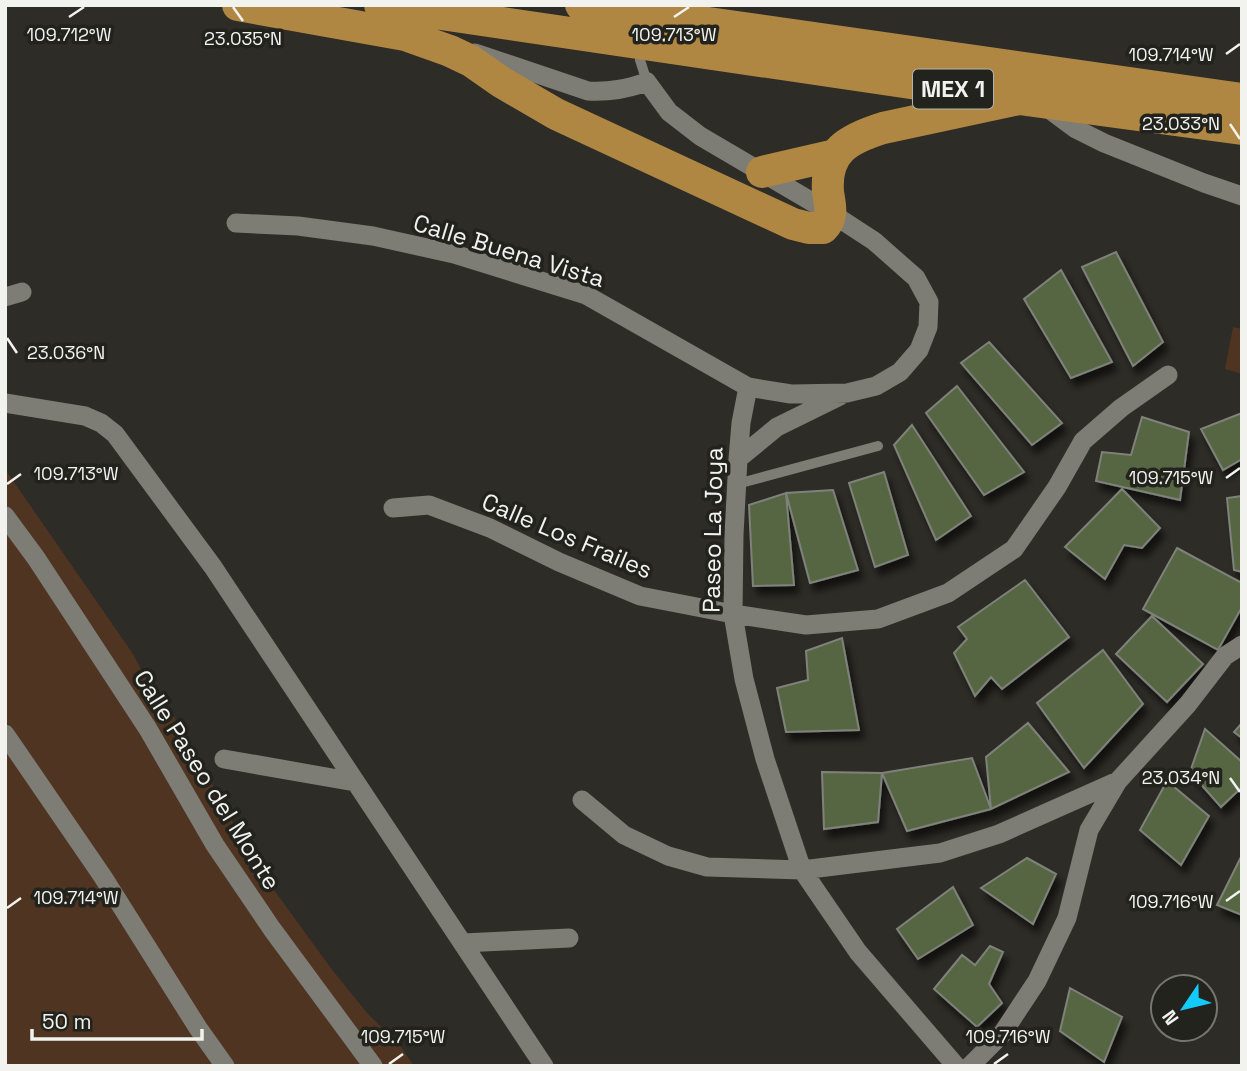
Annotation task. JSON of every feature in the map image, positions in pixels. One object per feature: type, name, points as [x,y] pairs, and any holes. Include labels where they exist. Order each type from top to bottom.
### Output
[{"type":"highway","points":[[238,5],[405,35],[450,51],[471,61],[527,99],[588,130],[793,224],[814,229],[823,228],[829,221],[829,176],[835,155]]},
{"type":"highway","name":"MEX 1","points":[[380,5],[589,17],[1242,99]]},
{"type":"highway","name":"MEX 1","points":[[652,24],[1029,100],[1242,129]]},
{"type":"highway","points":[[762,172],[835,155],[851,141],[883,128],[1029,100]]},
{"type":"street","points":[[405,35],[438,41],[588,91],[623,90],[647,82],[669,112],[700,136],[831,213],[874,242],[916,278],[929,302],[928,327],[919,350],[900,372],[876,386],[847,393],[777,426],[738,459]]},
{"type":"street","points":[[1029,100],[1104,143],[1242,196]]},
{"type":"street","name":"Calle Buena Vista","points":[[236,223],[298,226],[373,236],[454,254],[586,295],[748,387]]},
{"type":"street","name":"Calle Los Frailes","points":[[393,508],[429,505],[490,528],[559,562],[640,596],[806,625],[878,619],[948,593],[1014,549],[1057,487],[1083,441],[1121,408],[1168,375]]},
{"type":"street","points":[[748,387],[791,394],[847,393]]},
{"type":"street","name":"Paseo La Joya","points":[[748,387],[738,459],[733,614],[744,679],[765,760],[802,870],[858,952],[956,1066]]},
{"type":"street","points":[[5,403],[85,416],[101,423],[115,434],[213,567],[544,1066]]},
{"type":"street","name":"Calle Paseo del Monte","points":[[5,516],[36,558],[148,729],[215,845],[272,929],[373,1066]]},
{"type":"street","points":[[970,1066],[1002,1034],[1037,981],[1068,918],[1089,830],[1118,781],[1188,704],[1225,656],[1242,645]]},
{"type":"street","points":[[5,734],[103,877],[225,1066]]},
{"type":"street","points":[[224,759],[355,782]]},
{"type":"street","points":[[582,800],[624,835],[668,856],[707,867],[802,870],[940,853],[999,834],[1118,781]]},
{"type":"street","points":[[463,943],[569,938]]},
{"type":"lane","points":[[647,82],[640,60],[652,24]]},
{"type":"lane","points":[[737,484],[878,446]]},
{"type":"shaded area","points":[[1233,327],[1242,329],[1242,374],[1225,369]]},
{"type":"shaded area","points":[[5,469],[179,724],[258,868],[333,971],[368,1014],[399,1044],[414,1066],[5,1066]]},
{"type":"building","points":[[1116,252],[1163,342],[1133,366],[1082,267]]},
{"type":"building","points":[[1061,270],[1112,362],[1071,378],[1024,299]]},
{"type":"building","points":[[989,342],[1062,423],[1032,445],[961,363]]},
{"type":"building","points":[[957,386],[1024,472],[984,495],[926,413]]},
{"type":"building","points":[[1242,413],[1242,459],[1223,470],[1201,429]]},
{"type":"building","points":[[1142,417],[1189,432],[1180,500],[1096,481],[1102,452],[1131,455]]},
{"type":"building","points":[[912,425],[971,516],[936,540],[894,445]]},
{"type":"building","points":[[884,472],[908,555],[875,567],[849,483]]},
{"type":"building","points":[[1122,489],[1160,528],[1142,548],[1124,545],[1105,579],[1065,547]]},
{"type":"building","points":[[833,490],[858,570],[810,583],[786,493]]},
{"type":"building","points":[[786,493],[794,585],[753,586],[749,505]]},
{"type":"building","points":[[1242,496],[1242,572],[1234,570],[1227,498]]},
{"type":"building","points":[[1177,548],[1242,583],[1242,607],[1218,650],[1143,609]]},
{"type":"building","points":[[1025,580],[1069,637],[1002,689],[991,677],[975,696],[954,653],[967,639],[958,627]]},
{"type":"building","points":[[1152,616],[1203,664],[1167,702],[1116,654]]},
{"type":"building","points":[[842,638],[859,730],[786,732],[777,688],[808,680],[806,651]]},
{"type":"building","points":[[1103,650],[1143,704],[1084,768],[1037,703]]},
{"type":"building","points":[[1028,723],[1069,772],[991,809],[986,757]]},
{"type":"building","points":[[1242,723],[1242,738],[1234,732]]},
{"type":"building","points":[[1205,729],[1242,762],[1242,787],[1221,807],[1190,772]]},
{"type":"building","points":[[972,758],[991,809],[907,831],[882,773]]},
{"type":"building","points":[[822,772],[882,773],[878,822],[824,829]]},
{"type":"building","points":[[1167,781],[1209,816],[1181,865],[1140,830]]},
{"type":"building","points":[[1242,855],[1242,915],[1217,905]]},
{"type":"building","points":[[1027,858],[1056,874],[1033,924],[981,888]]},
{"type":"building","points":[[953,887],[973,925],[918,959],[897,929]]},
{"type":"building","points":[[990,946],[1003,952],[989,984],[1002,1003],[977,1027],[934,989],[962,955],[975,965]]},
{"type":"building","points":[[1070,988],[1122,1017],[1104,1062],[1060,1031]]}]
